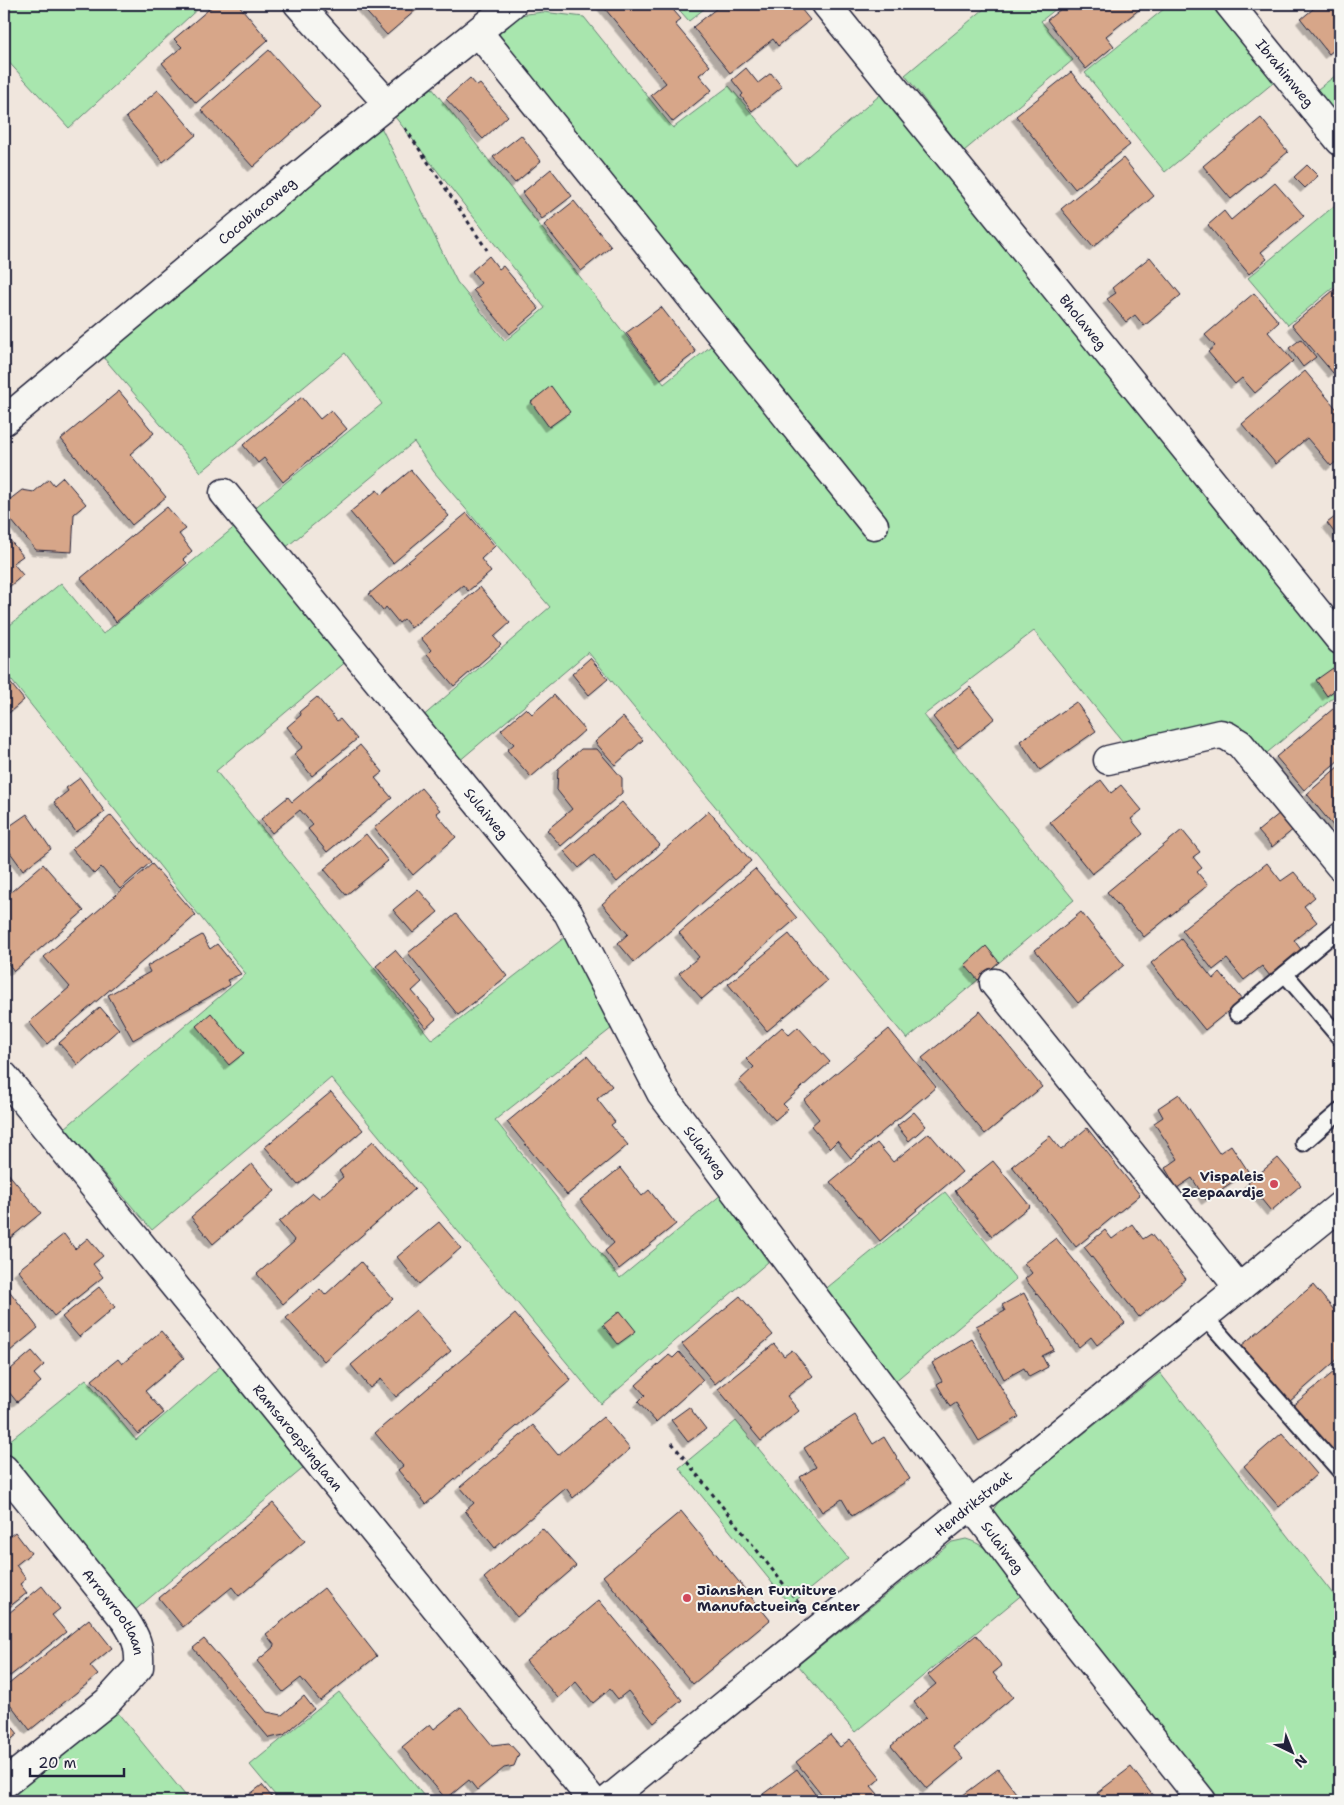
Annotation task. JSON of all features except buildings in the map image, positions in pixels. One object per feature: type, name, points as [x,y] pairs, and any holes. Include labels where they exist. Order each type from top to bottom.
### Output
[{"type":"street","points":[[298,4],[387,103]]},
{"type":"street","name":"Cocobiacoweg","points":[[4,421],[387,103],[512,4]]},
{"type":"street","name":"Bholaweg","points":[[826,4],[1340,640]]},
{"type":"street","name":"Ibrahimweg","points":[[1229,4],[1340,141]]},
{"type":"street","points":[[478,32],[874,525]]},
{"type":"street","name":"Sulaiweg","points":[[224,493],[568,913],[661,1093],[1043,1601],[1202,1801]]},
{"type":"street","points":[[1108,760],[1220,734],[1226,736],[1240,744],[1340,866]]},
{"type":"street","points":[[994,983],[1239,1288]]},
{"type":"street","name":"Ramsaroepsinglaan","points":[[4,1076],[592,1801]]},
{"type":"street","name":"Hendrikstraat","points":[[607,1801],[1340,1206]]},
{"type":"street","name":"Arrowrootlaan","points":[[4,1469],[125,1620],[136,1637],[140,1652],[139,1667],[107,1702],[4,1784]]},
{"type":"lane","points":[[1237,1014],[1340,928]]},
{"type":"lane","points":[[1285,974],[1340,1038]]},
{"type":"lane","points":[[1303,1143],[1340,1111]]},
{"type":"lane","points":[[1204,1316],[1340,1471]]},
{"type":"path","points":[[387,103],[487,250]]},
{"type":"path","points":[[672,1444],[818,1628]]},
{"type":"green space","points":[[4,4],[203,4],[69,128],[4,57]]},
{"type":"green space","points":[[674,4],[710,4],[689,21]]},
{"type":"green space","points":[[990,4],[1062,4],[1041,21],[1073,60],[964,151],[905,75]]},
{"type":"green space","points":[[1170,4],[1219,4],[1279,78],[1165,172],[1085,73]]},
{"type":"green space","points":[[543,12],[584,17],[673,128],[729,86],[796,166],[886,90],[1340,661],[1340,692],[1256,762],[1229,728],[1123,742],[1034,631],[924,715],[1074,900],[907,1039],[588,652],[458,762],[421,718],[550,607],[434,472],[414,442],[284,549],[252,510],[382,404],[345,353],[201,472],[103,357],[381,127],[457,282],[505,341],[545,308],[395,117],[432,88],[664,384],[711,346],[493,65],[487,42],[519,15]]},
{"type":"green space","points":[[1340,72],[1340,126],[1314,92]]},
{"type":"green space","points":[[1340,201],[1340,282],[1288,325],[1248,278]]},
{"type":"green space","points":[[237,525],[348,660],[216,771],[432,1040],[569,934],[612,1028],[495,1120],[620,1278],[722,1194],[768,1262],[601,1404],[331,1078],[152,1230],[65,1128],[246,974],[4,671],[4,630],[61,583],[103,634]]},
{"type":"green space","points":[[945,1192],[1016,1279],[894,1382],[823,1291]]},
{"type":"green space","points":[[223,1364],[307,1465],[133,1612],[126,1599],[4,1453],[4,1445],[86,1379],[136,1440]]},
{"type":"green space","points":[[1160,1373],[1340,1603],[1340,1801],[1217,1801],[994,1522],[993,1510],[999,1501]]},
{"type":"green space","points":[[736,1421],[848,1558],[790,1605],[679,1468]]},
{"type":"green space","points":[[966,1539],[976,1543],[992,1554],[1024,1593],[855,1732],[798,1665],[952,1542]]},
{"type":"green space","points":[[339,1692],[428,1801],[280,1801],[250,1765]]},
{"type":"green space","points":[[113,1707],[190,1801],[4,1801],[4,1793]]},
{"type":"place","name":"Vispaleis Zeepaardje","points":[[1274,1184]]},
{"type":"place","name":"Jianshen Furniture Manufactueing Center","points":[[687,1598]]}]
